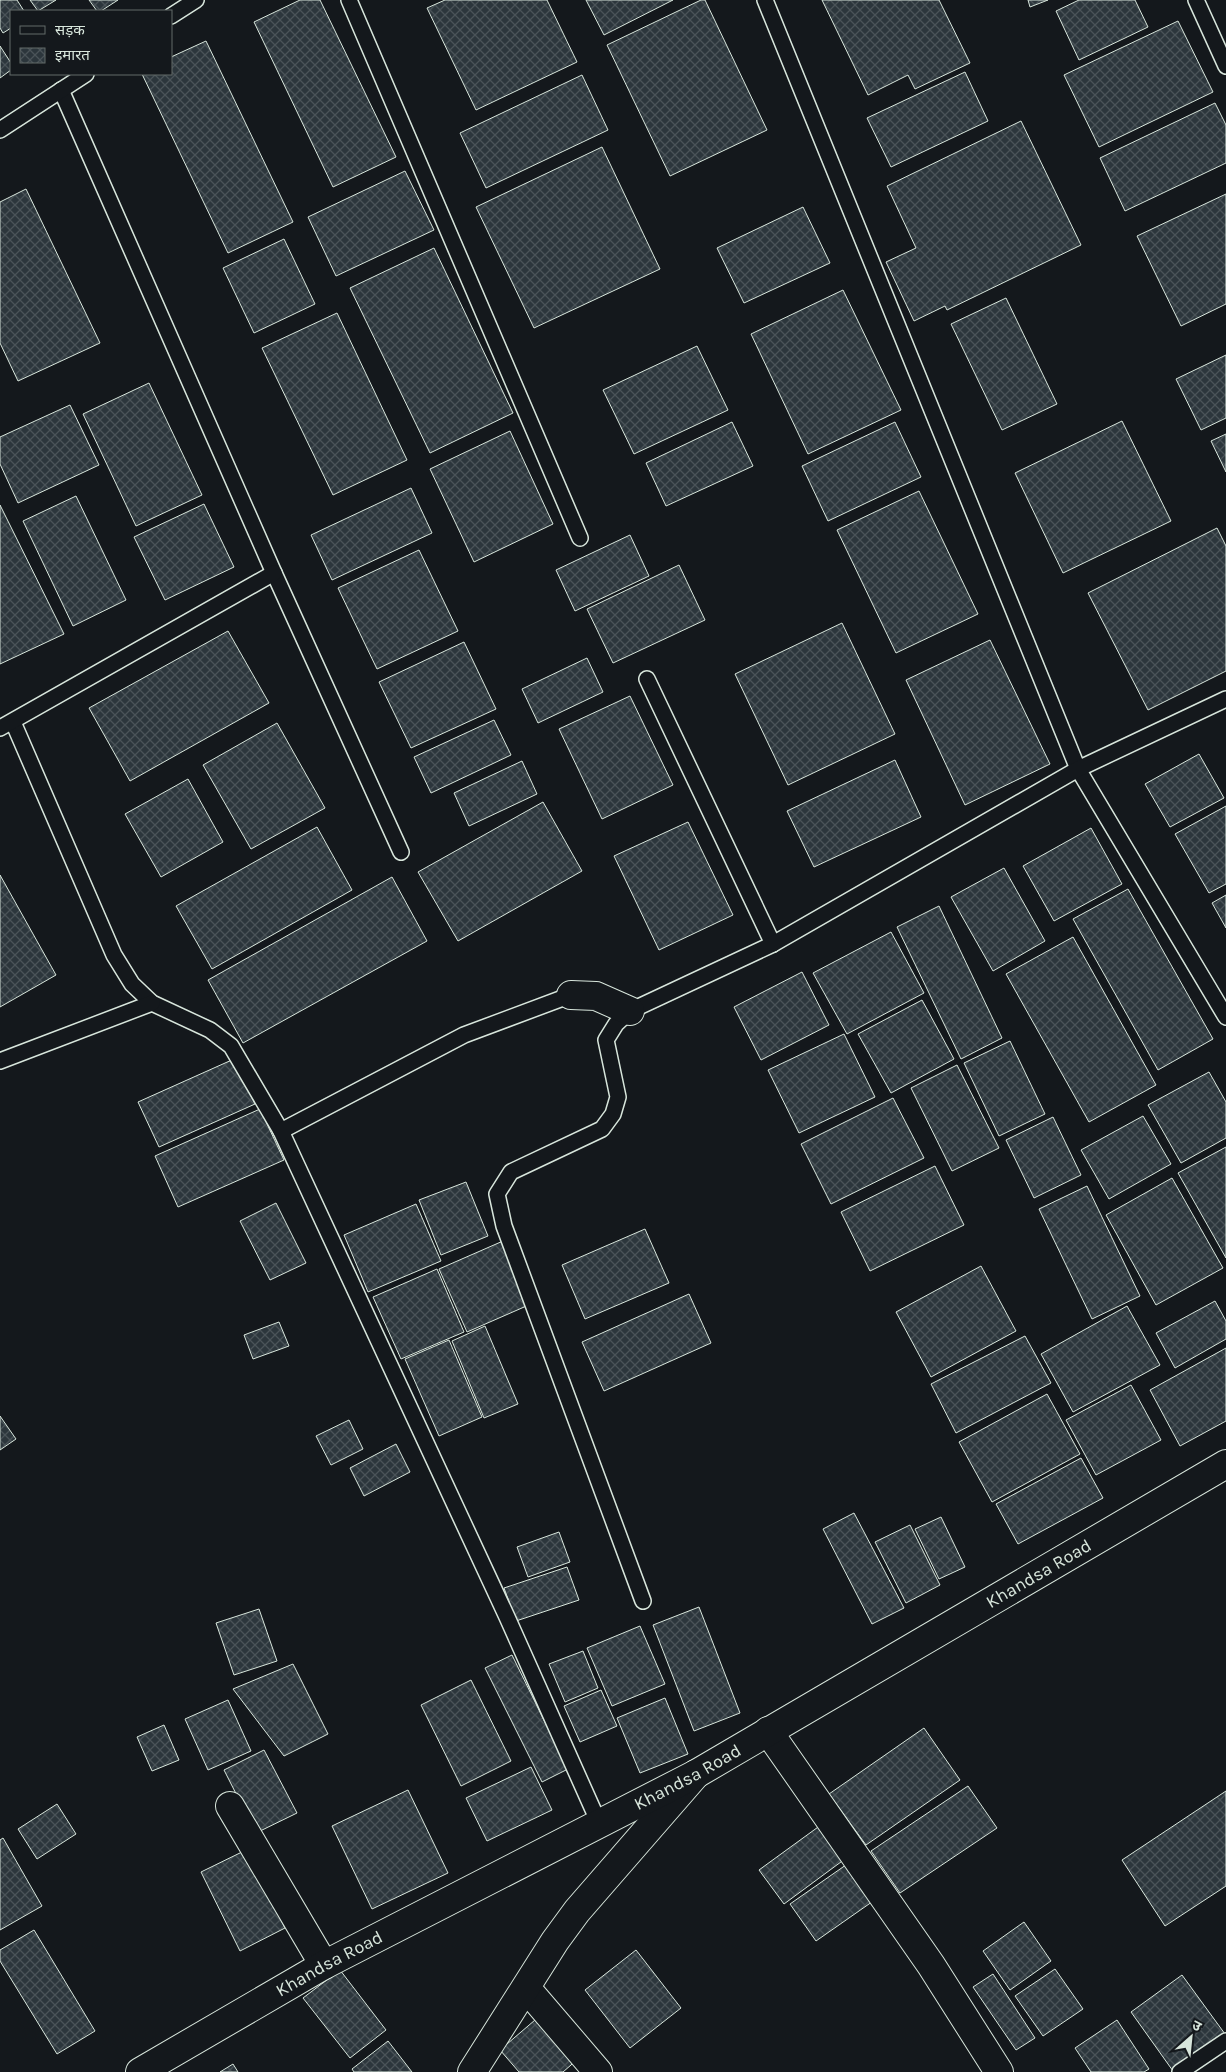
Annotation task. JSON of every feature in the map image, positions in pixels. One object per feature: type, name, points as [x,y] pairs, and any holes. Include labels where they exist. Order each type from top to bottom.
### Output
[{"type":"street","points":[[571,995],[596,996],[630,1011]]},
{"type":"street","name":"Khandsa Road","points":[[140,2072],[324,1965],[696,1774],[1226,1464]]},
{"type":"street","points":[[768,1732],[931,1965],[999,2072]]},
{"type":"street","points":[[472,2072],[527,1989],[555,1941],[577,1911],[696,1774]]},
{"type":"street","points":[[230,1806],[324,1965]]},
{"type":"street","points":[[527,1989],[598,2072]]},
{"type":"lane","points":[[172,15],[196,0]]},
{"type":"lane","points":[[349,0],[580,538]]},
{"type":"lane","points":[[765,0],[1078,769],[1226,1017]]},
{"type":"lane","points":[[1196,0],[1226,66]]},
{"type":"lane","points":[[0,130],[84,75]]},
{"type":"lane","points":[[61,90],[274,573],[401,852]]},
{"type":"lane","points":[[274,573],[6,725],[114,954],[132,984],[152,1003],[210,1030],[231,1046],[281,1131],[511,1626],[599,1823]]},
{"type":"lane","points":[[647,679],[774,944]]},
{"type":"lane","points":[[644,1601],[504,1226],[497,1194],[512,1172],[602,1129],[613,1114],[618,1097],[606,1040],[616,1024],[630,1011],[774,944],[1078,769],[1226,699]]},
{"type":"lane","points":[[281,1131],[464,1035],[571,995]]},
{"type":"lane","points":[[0,1061],[152,1003]]},
{"type":"lane","points":[[1180,2072],[1226,2041]]},
{"type":"building","points":[[0,0],[17,0],[23,10],[10,10],[10,29],[3,33],[0,28]]},
{"type":"building","points":[[30,0],[56,0],[40,10],[37,10]]},
{"type":"building","points":[[89,0],[118,0],[103,10],[96,10]]},
{"type":"building","points":[[300,0],[320,0],[396,157],[333,187],[254,22]]},
{"type":"building","points":[[445,0],[547,0],[577,62],[476,110],[427,8]]},
{"type":"building","points":[[586,0],[673,0],[604,35]]},
{"type":"building","points":[[701,0],[705,0],[767,130],[670,176],[607,45]]},
{"type":"building","points":[[822,0],[939,0],[970,63],[915,89],[908,75],[868,95]]},
{"type":"building","points":[[1028,0],[1048,0],[1030,7]]},
{"type":"building","points":[[1079,0],[1135,0],[1148,27],[1079,60],[1056,11]]},
{"type":"building","points":[[1178,21],[1213,92],[1099,147],[1064,75]]},
{"type":"building","points":[[206,41],[293,222],[228,253],[142,75],[172,75],[172,57]]},
{"type":"building","points":[[0,46],[10,61],[10,71],[0,78]]},
{"type":"building","points":[[965,72],[988,121],[891,167],[867,118]]},
{"type":"building","points":[[582,75],[608,130],[486,188],[460,133]]},
{"type":"building","points":[[1215,103],[1226,125],[1226,163],[1125,211],[1100,158]]},
{"type":"building","points":[[1021,121],[1081,245],[947,310],[945,306],[914,321],[886,262],[916,248],[887,186]]},
{"type":"building","points":[[602,147],[660,269],[534,328],[476,207]]},
{"type":"building","points":[[405,171],[434,230],[336,276],[308,217]]},
{"type":"building","points":[[26,189],[100,343],[18,381],[0,343],[0,202]]},
{"type":"building","points":[[1226,194],[1226,304],[1181,326],[1137,236]]},
{"type":"building","points":[[803,207],[830,263],[744,303],[717,248]]},
{"type":"building","points":[[284,239],[315,304],[254,333],[223,268]]},
{"type":"building","points":[[434,248],[513,413],[430,453],[350,288]]},
{"type":"building","points":[[843,290],[901,410],[808,454],[751,334]]},
{"type":"building","points":[[1006,298],[1057,404],[1002,430],[951,324]]},
{"type":"building","points":[[337,313],[407,460],[333,495],[262,348]]},
{"type":"building","points":[[697,346],[728,410],[634,454],[603,390]]},
{"type":"building","points":[[1226,355],[1226,418],[1201,430],[1176,379]]},
{"type":"building","points":[[149,383],[202,495],[136,526],[83,414]]},
{"type":"building","points":[[70,405],[99,465],[18,503],[0,464],[0,437]]},
{"type":"building","points":[[1122,421],[1171,521],[1063,573],[1015,473]]},
{"type":"building","points":[[732,422],[753,466],[666,506],[646,463]]},
{"type":"building","points":[[895,422],[921,477],[828,521],[802,466]]},
{"type":"building","points":[[510,431],[553,524],[474,562],[430,469]]},
{"type":"building","points":[[1226,434],[1226,472],[1211,441]]},
{"type":"building","points":[[411,488],[432,533],[332,580],[311,535]]},
{"type":"building","points":[[919,491],[978,614],[896,653],[837,530]]},
{"type":"building","points":[[76,496],[126,600],[73,626],[23,521]]},
{"type":"building","points":[[204,504],[234,567],[165,600],[134,537]]},
{"type":"building","points":[[0,505],[64,634],[0,664]]},
{"type":"building","points":[[1217,528],[1226,546],[1226,671],[1148,710],[1088,593]]},
{"type":"building","points":[[630,535],[649,576],[575,611],[556,570]]},
{"type":"building","points":[[419,550],[458,631],[377,669],[338,588]]},
{"type":"building","points":[[679,565],[705,620],[613,663],[587,609]]},
{"type":"building","points":[[842,623],[895,734],[788,785],[735,674]]},
{"type":"building","points":[[228,631],[269,703],[130,781],[89,708]]},
{"type":"building","points":[[990,640],[1050,764],[965,805],[906,680]]},
{"type":"building","points":[[464,642],[496,709],[411,748],[379,682]]},
{"type":"building","points":[[587,658],[603,692],[538,723],[522,689]]},
{"type":"building","points":[[630,696],[673,785],[602,819],[559,729]]},
{"type":"building","points":[[494,720],[511,755],[431,793],[414,757]]},
{"type":"building","points":[[277,723],[325,808],[251,849],[203,765]]},
{"type":"building","points":[[1199,754],[1224,798],[1170,827],[1145,784]]},
{"type":"building","points":[[895,760],[921,817],[814,867],[787,811]]},
{"type":"building","points":[[522,761],[537,794],[469,826],[454,793]]},
{"type":"building","points":[[188,779],[223,842],[161,877],[125,814]]},
{"type":"building","points":[[543,802],[582,871],[458,941],[418,872]]},
{"type":"building","points":[[1226,806],[1226,884],[1209,893],[1175,834]]},
{"type":"building","points":[[688,822],[733,915],[659,950],[614,856]]},
{"type":"building","points":[[317,827],[352,890],[212,969],[176,906]]},
{"type":"building","points":[[1091,828],[1122,884],[1054,921],[1023,866]]},
{"type":"building","points":[[1004,868],[1045,941],[993,971],[951,897]]},
{"type":"building","points":[[0,875],[56,975],[0,1007]]},
{"type":"building","points":[[392,877],[427,941],[243,1043],[208,980]]},
{"type":"building","points":[[1128,889],[1213,1039],[1158,1070],[1073,919]]},
{"type":"building","points":[[1226,895],[1226,928],[1212,903]]},
{"type":"building","points":[[939,906],[1002,1038],[961,1059],[897,927]]},
{"type":"building","points":[[891,932],[924,993],[847,1034],[813,973]]},
{"type":"building","points":[[1073,937],[1156,1085],[1089,1122],[1006,974]]},
{"type":"building","points":[[802,972],[829,1025],[761,1060],[734,1007]]},
{"type":"building","points":[[922,1000],[954,1059],[891,1093],[858,1034]]},
{"type":"building","points":[[844,1034],[875,1097],[799,1133],[768,1070]]},
{"type":"building","points":[[1010,1041],[1045,1114],[999,1136],[964,1063]]},
{"type":"building","points":[[234,1059],[255,1104],[159,1147],[138,1102]]},
{"type":"building","points":[[957,1065],[999,1148],[952,1171],[911,1088]]},
{"type":"building","points":[[1209,1072],[1226,1102],[1226,1138],[1181,1163],[1148,1105]]},
{"type":"building","points":[[893,1098],[924,1158],[831,1204],[801,1144]]},
{"type":"building","points":[[260,1109],[284,1160],[178,1207],[155,1156]]},
{"type":"building","points":[[1143,1116],[1171,1164],[1109,1199],[1081,1150]]},
{"type":"building","points":[[1053,1117],[1081,1175],[1034,1198],[1006,1140]]},
{"type":"building","points":[[1226,1147],[1226,1258],[1178,1173]]},
{"type":"building","points":[[935,1166],[964,1225],[870,1271],[841,1212]]},
{"type":"building","points":[[1172,1178],[1223,1268],[1156,1305],[1106,1215]]},
{"type":"building","points":[[466,1182],[488,1236],[441,1255],[419,1200]]},
{"type":"building","points":[[1087,1186],[1140,1296],[1092,1319],[1039,1209]]},
{"type":"building","points":[[276,1203],[306,1263],[270,1280],[240,1221]]},
{"type":"building","points":[[416,1204],[441,1261],[368,1292],[344,1235]]},
{"type":"building","points":[[645,1229],[669,1283],[585,1319],[562,1265]]},
{"type":"building","points":[[503,1241],[531,1304],[467,1332],[439,1269]]},
{"type":"building","points":[[981,1266],[1016,1331],[931,1377],[896,1312]]},
{"type":"building","points":[[437,1269],[464,1332],[401,1359],[373,1297]]},
{"type":"building","points":[[689,1294],[711,1343],[604,1391],[582,1342]]},
{"type":"building","points":[[1215,1301],[1226,1321],[1226,1339],[1175,1368],[1156,1333]]},
{"type":"building","points":[[1127,1306],[1160,1365],[1073,1412],[1041,1354]]},
{"type":"building","points":[[279,1322],[289,1346],[253,1359],[244,1335]]},
{"type":"building","points":[[485,1326],[518,1404],[484,1418],[452,1341]]},
{"type":"building","points":[[1025,1336],[1051,1383],[956,1433],[931,1384]]},
{"type":"building","points":[[449,1340],[482,1417],[439,1436],[405,1359]]},
{"type":"building","points":[[1226,1348],[1226,1421],[1180,1446],[1150,1390]]},
{"type":"building","points":[[1131,1385],[1161,1440],[1096,1475],[1066,1420]]},
{"type":"building","points":[[1047,1394],[1080,1454],[992,1502],[959,1442]]},
{"type":"building","points":[[0,1416],[16,1439],[0,1450]]},
{"type":"building","points":[[349,1420],[363,1449],[331,1465],[316,1436]]},
{"type":"building","points":[[396,1444],[410,1472],[364,1496],[350,1468]]},
{"type":"building","points":[[1081,1458],[1103,1498],[1018,1544],[996,1504]]},
{"type":"building","points":[[854,1513],[904,1608],[872,1624],[823,1529]]},
{"type":"building","points":[[941,1517],[965,1567],[939,1579],[915,1529]]},
{"type":"building","points":[[910,1525],[940,1585],[906,1603],[875,1542]]},
{"type":"building","points":[[559,1532],[570,1562],[528,1577],[517,1547]]},
{"type":"building","points":[[567,1567],[579,1600],[516,1621],[504,1588]]},
{"type":"building","points":[[699,1607],[740,1713],[694,1731],[653,1625]]},
{"type":"building","points":[[259,1609],[277,1661],[234,1675],[216,1623]]},
{"type":"building","points":[[640,1626],[665,1684],[612,1706],[587,1648]]},
{"type":"building","points":[[583,1651],[598,1688],[565,1702],[549,1664]]},
{"type":"building","points":[[512,1655],[568,1769],[542,1782],[485,1668]]},
{"type":"building","points":[[293,1664],[328,1734],[284,1756],[233,1689]]},
{"type":"building","points":[[471,1680],[511,1761],[461,1786],[421,1705]]},
{"type":"building","points":[[601,1690],[617,1726],[580,1742],[564,1706]]},
{"type":"building","points":[[665,1698],[688,1754],[640,1773],[617,1718]]},
{"type":"building","points":[[228,1700],[251,1751],[208,1770],[185,1719]]},
{"type":"building","points":[[164,1725],[179,1760],[152,1771],[137,1737]]},
{"type":"building","points":[[924,1728],[960,1780],[866,1845],[829,1794]]},
{"type":"building","points":[[264,1750],[297,1813],[256,1833],[224,1770]]},
{"type":"building","points":[[531,1767],[552,1810],[487,1841],[466,1798]]},
{"type":"building","points":[[968,1786],[997,1828],[900,1893],[871,1851]]},
{"type":"building","points":[[408,1790],[448,1873],[372,1909],[332,1826]]},
{"type":"building","points":[[1226,1791],[1226,1886],[1165,1926],[1122,1860]]},
{"type":"building","points":[[57,1804],[76,1834],[37,1859],[18,1829]]},
{"type":"building","points":[[825,1822],[849,1856],[784,1904],[759,1870]]},
{"type":"building","points":[[3,1838],[42,1906],[0,1930],[0,1840]]},
{"type":"building","points":[[246,1850],[285,1928],[240,1951],[201,1872]]},
{"type":"building","points":[[853,1860],[879,1897],[816,1941],[790,1904]]},
{"type":"building","points":[[1024,1922],[1051,1961],[1010,1990],[983,1951]]},
{"type":"building","points":[[34,1930],[95,2031],[57,2054],[0,1961],[0,1950]]},
{"type":"building","points":[[636,1950],[681,2008],[630,2048],[585,1990]]},
{"type":"building","points":[[1055,1969],[1083,2009],[1043,2036],[1015,1996]]},
{"type":"building","points":[[340,1970],[386,2030],[350,2058],[303,1998]]},
{"type":"building","points":[[993,1974],[1035,2038],[1016,2050],[973,1987]]},
{"type":"building","points":[[1182,1975],[1225,2034],[1173,2071],[1131,2012]]},
{"type":"building","points":[[542,2014],[579,2058],[563,2072],[519,2072],[500,2050]]},
{"type":"building","points":[[1117,2020],[1149,2069],[1144,2072],[1091,2072],[1075,2048]]},
{"type":"building","points":[[388,2041],[412,2072],[354,2072],[352,2069]]},
{"type":"building","points":[[233,2064],[238,2072],[220,2072]]}]
